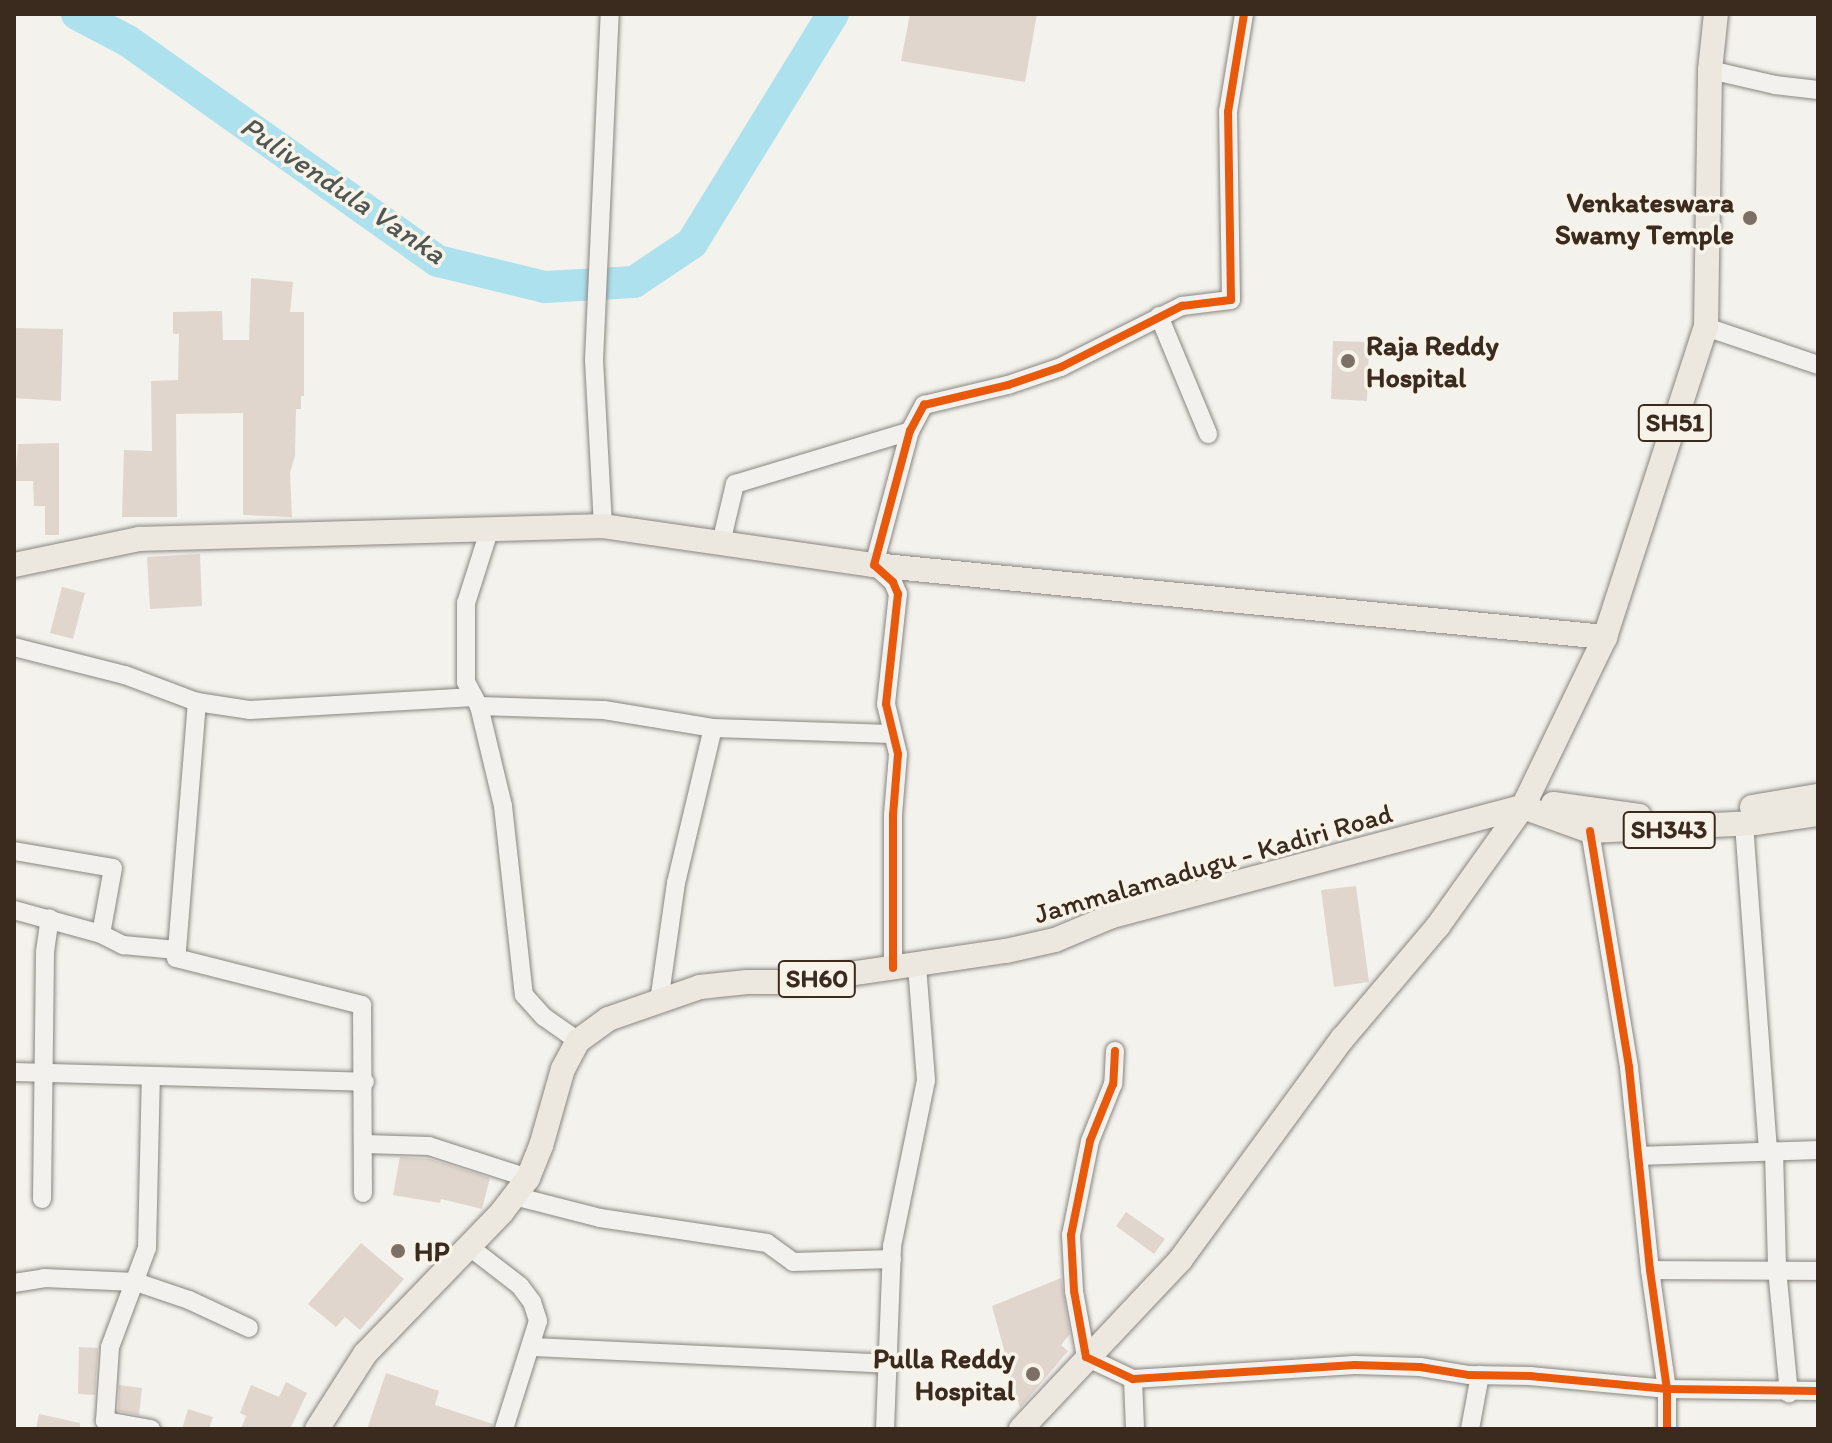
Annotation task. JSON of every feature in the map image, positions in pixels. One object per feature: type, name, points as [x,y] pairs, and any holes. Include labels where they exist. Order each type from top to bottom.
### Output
[{"type":"main road","name":"SH51","points":[[1526,801],[1605,637],[1706,327],[1710,70],[1716,14]]},
{"type":"main road","points":[[14,565],[139,539],[603,526],[874,565],[1605,637]]},
{"type":"main road","name":"SH343","points":[[1526,801],[1634,817],[1694,814],[1818,796]]},
{"type":"main road","points":[[1021,1429],[1181,1259],[1343,1038],[1438,926],[1526,801]]},
{"type":"main road","name":"SH343","points":[[1526,801],[1590,831],[1744,824],[1818,814]]},
{"type":"main road","name":"Jammalamadugu - Kadiri Road","points":[[317,1429],[365,1354],[521,1187],[541,1146],[563,1069],[578,1041],[608,1019],[700,987],[747,982],[795,982],[917,965],[1055,940],[1112,916],[1526,801]]},
{"type":"street","points":[[603,526],[594,360],[610,14]]},
{"type":"street","points":[[893,968],[893,815],[898,754],[886,704],[898,594],[893,582],[874,565],[910,431],[924,405],[1008,385],[1061,367],[1182,306],[1231,300],[1228,112],[1244,14]]},
{"type":"street","points":[[1710,70],[1775,85],[1818,90]]},
{"type":"street","points":[[1159,316],[1208,434]]},
{"type":"street","points":[[1706,327],[1818,365]]},
{"type":"street","points":[[721,543],[735,484],[910,431]]},
{"type":"street","points":[[490,528],[466,603],[466,682],[477,702],[503,806],[524,995],[544,1017],[578,1041]]},
{"type":"street","points":[[14,647],[125,675],[197,702],[250,710],[477,702],[604,710],[713,728],[891,734]]},
{"type":"street","points":[[197,702],[176,958],[362,1005],[365,1082],[363,1193]]},
{"type":"street","points":[[659,1002],[676,883],[713,728]]},
{"type":"street","points":[[1744,824],[1789,1393]]},
{"type":"street","points":[[1590,831],[1612,946],[1667,1389],[1667,1429]]},
{"type":"street","points":[[14,851],[113,868],[101,934]]},
{"type":"street","points":[[14,910],[101,934],[123,945],[177,950]]},
{"type":"street","points":[[42,1199],[45,952],[50,918]]},
{"type":"street","points":[[885,1429],[892,1259],[926,1080],[917,965]]},
{"type":"street","points":[[1115,1051],[1113,1084],[1090,1141],[1071,1235],[1074,1291],[1086,1357],[1133,1379],[1355,1365],[1420,1367],[1480,1375],[1530,1376],[1667,1389],[1818,1391]]},
{"type":"street","points":[[14,1072],[365,1082]]},
{"type":"street","points":[[151,1078],[147,1248],[110,1347],[105,1421],[151,1429]]},
{"type":"street","points":[[365,1144],[429,1146],[600,1218],[767,1243],[793,1262],[892,1259]]},
{"type":"street","points":[[1638,1156],[1818,1150]]},
{"type":"street","points":[[467,1245],[520,1286],[532,1302],[538,1321],[504,1429]]},
{"type":"street","points":[[1650,1270],[1818,1271]]},
{"type":"street","points":[[14,1283],[44,1278],[136,1282],[189,1300],[249,1328]]},
{"type":"street","points":[[532,1347],[889,1364]]},
{"type":"street","points":[[1470,1429],[1480,1375]]},
{"type":"street","points":[[1133,1379],[1135,1429]]},
{"type":"building","points":[[910,14],[1037,14],[1025,82],[901,61]]},
{"type":"building","points":[[251,278],[293,282],[290,312],[304,312],[304,396],[301,396],[301,409],[296,409],[295,456],[290,473],[292,517],[243,515],[243,413],[176,414],[177,517],[122,517],[124,450],[152,451],[151,381],[178,380],[179,334],[173,334],[173,312],[222,311],[223,340],[249,340]]},
{"type":"building","points":[[14,328],[63,329],[61,401],[14,398]]},
{"type":"building","points":[[1333,341],[1369,342],[1367,401],[1331,399]]},
{"type":"building","points":[[59,443],[59,535],[45,535],[45,506],[34,506],[33,481],[15,481],[18,444]]},
{"type":"building","points":[[200,554],[202,606],[150,609],[147,557]]},
{"type":"building","points":[[62,587],[85,593],[73,639],[50,633]]},
{"type":"building","points":[[1356,886],[1369,982],[1334,987],[1321,890]]},
{"type":"building","points":[[400,1157],[430,1159],[490,1178],[482,1209],[441,1199],[440,1203],[393,1195]]},
{"type":"building","points":[[1126,1212],[1165,1239],[1154,1254],[1116,1226]]},
{"type":"building","points":[[361,1243],[404,1279],[360,1330],[345,1317],[336,1327],[308,1304]]},
{"type":"building","points":[[1061,1278],[1070,1334],[1061,1345],[1068,1351],[1020,1408],[992,1306]]},
{"type":"building","points":[[79,1347],[98,1348],[95,1395],[78,1394]]},
{"type":"building","points":[[386,1373],[439,1391],[435,1405],[493,1424],[492,1429],[367,1429]]},
{"type":"building","points":[[286,1382],[307,1393],[290,1429],[241,1429],[246,1416],[240,1413],[251,1385],[279,1397]]},
{"type":"building","points":[[119,1385],[142,1388],[139,1415],[118,1411]]},
{"type":"building","points":[[188,1409],[213,1417],[209,1429],[182,1429]]},
{"type":"building","points":[[39,1414],[80,1423],[80,1429],[36,1429]]},
{"type":"waterway","name":"Pulivendula Vanka","points":[[77,14],[128,41],[438,261],[545,287],[634,282],[692,243],[833,14]]},
{"type":"cycle path","points":[[893,968],[893,815],[898,754],[886,704],[898,594],[893,582],[874,565],[910,431],[924,405],[1008,385],[1061,367],[1182,306],[1231,300],[1228,112],[1244,14]]},
{"type":"cycle path","points":[[1590,831],[1629,1067],[1650,1270],[1667,1389],[1667,1429]]},
{"type":"cycle path","points":[[1115,1051],[1113,1084],[1090,1141],[1071,1235],[1074,1291],[1086,1357],[1133,1379],[1355,1365],[1420,1367],[1469,1375],[1530,1376],[1667,1389],[1818,1391]]},
{"type":"place","name":"Venkateswara Swamy Temple","points":[[1750,218]]},
{"type":"place","name":"Raja Reddy Hospital","points":[[1348,361]]},
{"type":"place","name":"HP","points":[[398,1251]]},
{"type":"place","name":"Pulla Reddy Hospital","points":[[1033,1374]]}]
